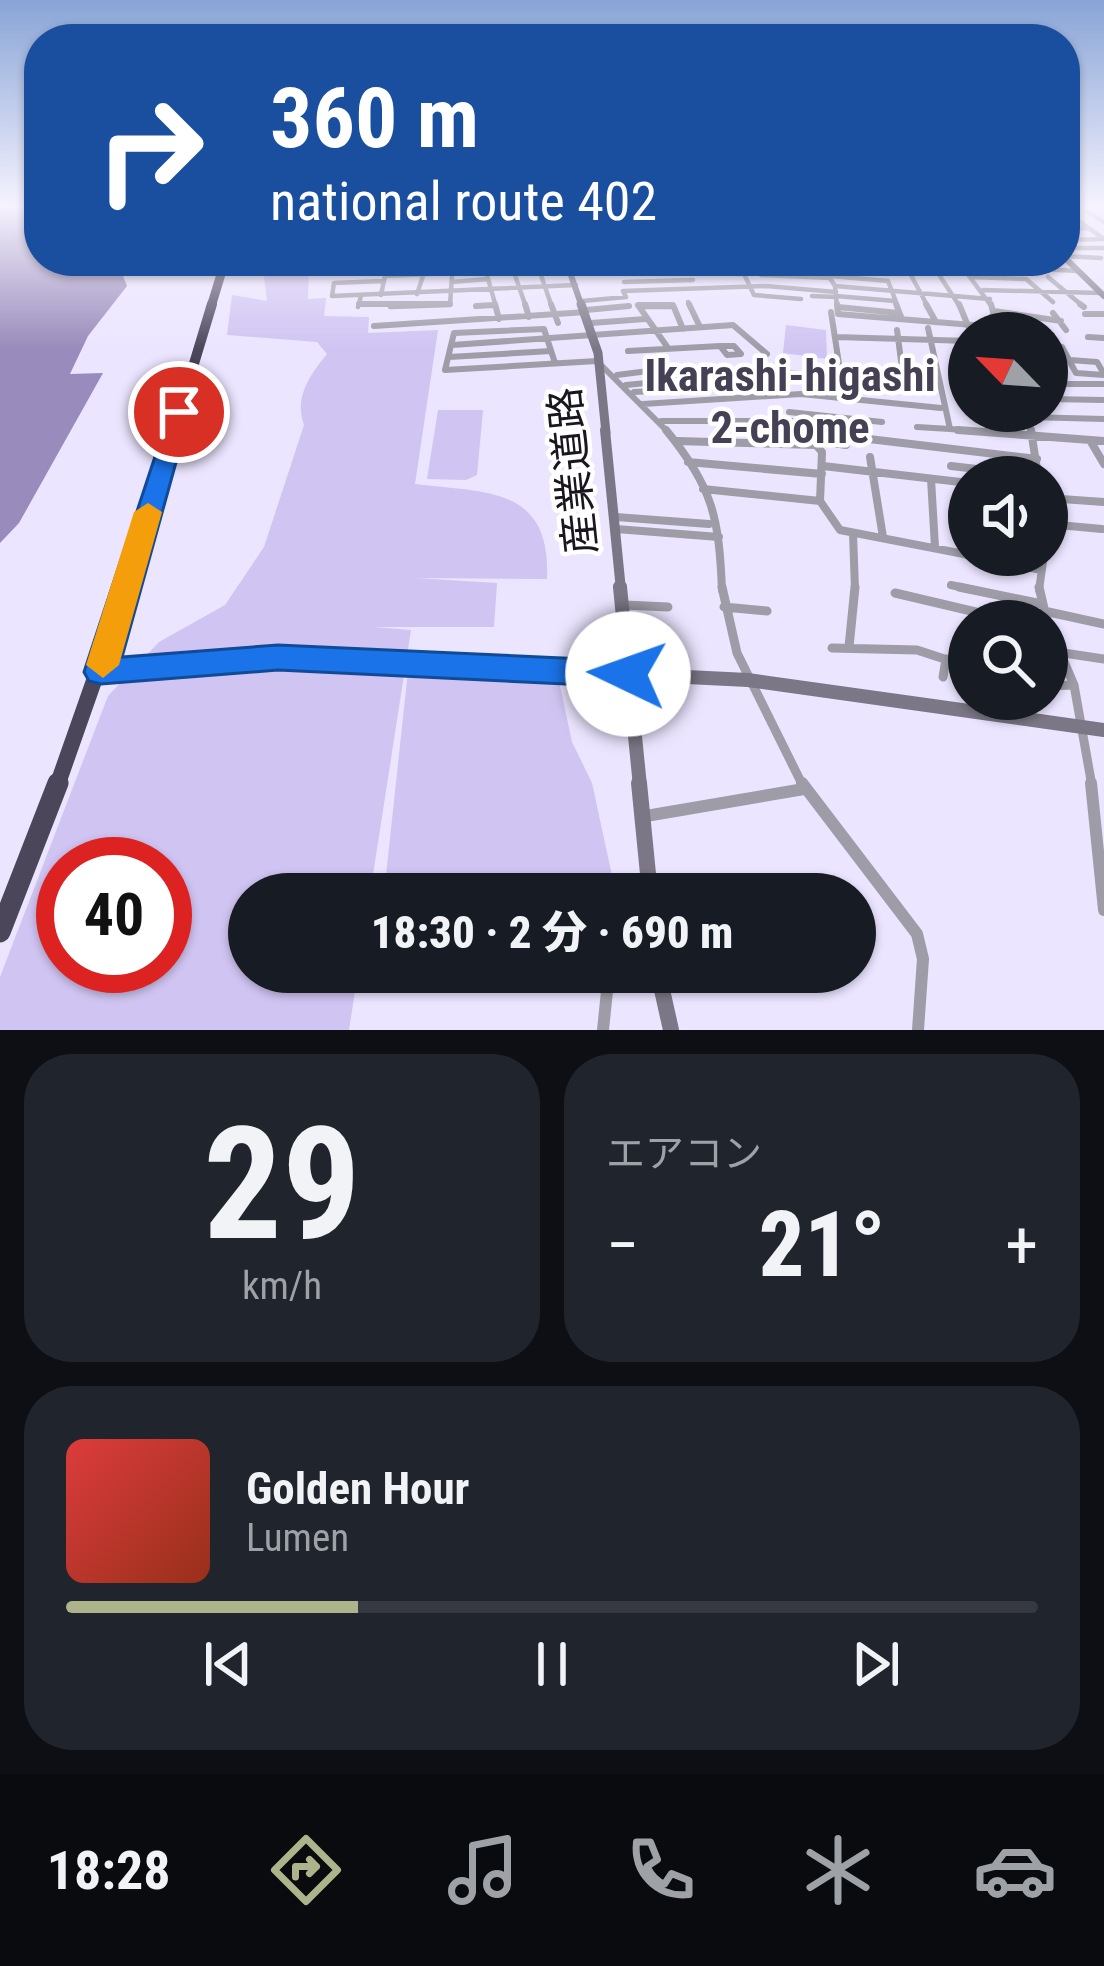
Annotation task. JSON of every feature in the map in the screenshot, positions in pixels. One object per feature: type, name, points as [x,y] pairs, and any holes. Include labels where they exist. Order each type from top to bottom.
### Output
[{"type":"highway","points":[[0,932],[101,672],[220,276]]},
{"type":"street","points":[[409,276],[334,283],[332,296],[576,285]]},
{"type":"street","points":[[417,294],[422,276]]},
{"type":"street","points":[[361,296],[358,308],[449,305],[451,276]]},
{"type":"street","points":[[487,276],[499,319]]},
{"type":"street","points":[[515,276],[529,317]]},
{"type":"street","points":[[542,276],[558,319]]},
{"type":"street","name":"産業道路","points":[[572,276],[588,316],[597,361],[648,873]]},
{"type":"street","points":[[710,276],[719,289]]},
{"type":"street","points":[[745,276],[754,296],[801,298]]},
{"type":"street","points":[[823,276],[888,281],[904,317]]},
{"type":"street","points":[[913,276],[925,293],[941,408],[948,424]]},
{"type":"street","points":[[941,276],[962,312]]},
{"type":"street","points":[[831,277],[841,377]]},
{"type":"street","points":[[1048,277],[1084,311],[1104,314]]},
{"type":"street","points":[[972,278],[994,311],[1001,312]]},
{"type":"street","points":[[972,278],[1026,279],[1054,302]]},
{"type":"street","points":[[452,282],[488,279]]},
{"type":"street","points":[[381,296],[383,280]]},
{"type":"street","points":[[624,281],[693,280]]},
{"type":"street","points":[[646,281],[650,291]]},
{"type":"street","points":[[547,340],[588,316],[650,291],[749,288],[896,301]]},
{"type":"street","points":[[812,296],[892,290],[990,299]]},
{"type":"street","points":[[983,290],[1102,293]]},
{"type":"street","points":[[688,302],[700,327]]},
{"type":"street","points":[[476,306],[494,305]]},
{"type":"street","points":[[669,349],[652,332],[638,305],[673,305],[683,329]]},
{"type":"street","points":[[374,326],[446,318],[558,319],[629,306]]},
{"type":"street","points":[[834,310],[904,317],[948,328]]},
{"type":"street","points":[[588,316],[645,319]]},
{"type":"street","points":[[588,316],[652,332],[740,327],[767,354]]},
{"type":"street","points":[[932,325],[948,336]]},
{"type":"street","points":[[555,363],[544,329],[454,333],[445,370],[597,361],[661,421],[712,497],[724,607],[748,680],[804,788],[916,930],[927,963],[914,1007],[918,1030]]},
{"type":"street","points":[[836,338],[898,335],[931,342],[948,340]]},
{"type":"street","points":[[898,335],[902,368]]},
{"type":"street","points":[[1096,337],[1104,350]]},
{"type":"street","points":[[628,351],[720,346]]},
{"type":"street","points":[[448,357],[551,351]]},
{"type":"street","points":[[1068,357],[1076,373],[1103,373]]},
{"type":"street","points":[[688,364],[692,374]]},
{"type":"street","points":[[616,376],[656,370]]},
{"type":"street","points":[[768,371],[775,382]]},
{"type":"street","points":[[626,385],[692,374],[768,371],[915,385]]},
{"type":"street","points":[[634,392],[742,386],[736,372]]},
{"type":"street","points":[[1068,380],[1103,373]]},
{"type":"street","points":[[641,405],[801,394],[941,408]]},
{"type":"street","points":[[778,398],[814,442],[823,470],[820,500],[831,522],[853,533],[948,551]]},
{"type":"street","points":[[1068,399],[1104,400]]},
{"type":"street","points":[[1068,417],[1104,419]]},
{"type":"street","points":[[793,420],[838,434]]},
{"type":"street","points":[[661,421],[882,422]]},
{"type":"street","points":[[917,428],[948,429]]},
{"type":"street","points":[[990,432],[1104,441]]},
{"type":"street","points":[[1032,432],[1037,456]]},
{"type":"street","points":[[868,439],[1012,456]]},
{"type":"street","points":[[675,441],[846,445]]},
{"type":"street","points":[[1090,441],[1104,464]]},
{"type":"street","points":[[870,457],[884,537]]},
{"type":"street","points":[[686,462],[948,481]]},
{"type":"street","points":[[910,462],[913,477]]},
{"type":"street","points":[[932,479],[935,548]]},
{"type":"street","points":[[703,489],[820,500]]},
{"type":"street","points":[[1068,499],[1104,502]]},
{"type":"street","points":[[1068,527],[1103,531],[1096,513]]},
{"type":"street","points":[[616,523],[709,524]]},
{"type":"street","points":[[616,523],[719,537]]},
{"type":"street","points":[[849,647],[855,590],[853,533]]},
{"type":"street","points":[[951,585],[993,600]]},
{"type":"street","points":[[895,593],[948,605]]},
{"type":"street","points":[[622,605],[668,607]]},
{"type":"street","points":[[724,607],[767,611]]},
{"type":"street","points":[[1068,621],[1104,624]]},
{"type":"street","points":[[832,648],[916,650],[946,659],[943,677]]},
{"type":"street","points":[[1068,654],[1104,659]]},
{"type":"street","points":[[101,672],[278,657],[748,680],[1104,730]]},
{"type":"street","points":[[1068,674],[1082,728],[1104,910]]},
{"type":"street","points":[[1068,685],[1074,685]]},
{"type":"street","points":[[643,816],[804,788]]},
{"type":"street","points":[[603,1030],[607,993]]},
{"type":"street","points":[[663,993],[671,1030]]},
{"type":"shaded area","points":[[0,253],[24,253],[24,276],[123,276],[127,286],[88,336],[70,374],[103,373],[19,523],[0,543]]},
{"type":"shaded area","points":[[264,276],[309,276],[308,299],[326,298],[324,316],[369,317],[368,333],[438,330],[415,484],[489,493],[526,510],[538,526],[545,549],[547,579],[416,578],[497,583],[494,627],[374,627],[411,630],[373,873],[228,873],[228,993],[355,993],[349,1030],[0,1030],[0,977],[36,883],[36,993],[192,993],[192,837],[54,837],[108,696],[159,642],[225,605],[264,547],[304,425],[302,396],[327,354],[317,342],[227,335],[232,295],[267,301]]},
{"type":"shaded area","points":[[786,325],[826,330],[827,359],[783,353]]},
{"type":"shaded area","points":[[438,410],[483,410],[477,475],[466,480],[427,479]]},
{"type":"shaded area","points":[[408,671],[559,681],[572,742],[592,783],[611,873],[386,873]]},
{"type":"slow traffic","points":[[103,665],[148,512]]},
{"type":"district","name":"Ikarashi-higashi 2-chome","points":[[790,401]]},
{"type":"route","points":[[179,412],[101,672],[278,657],[628,674]]}]
